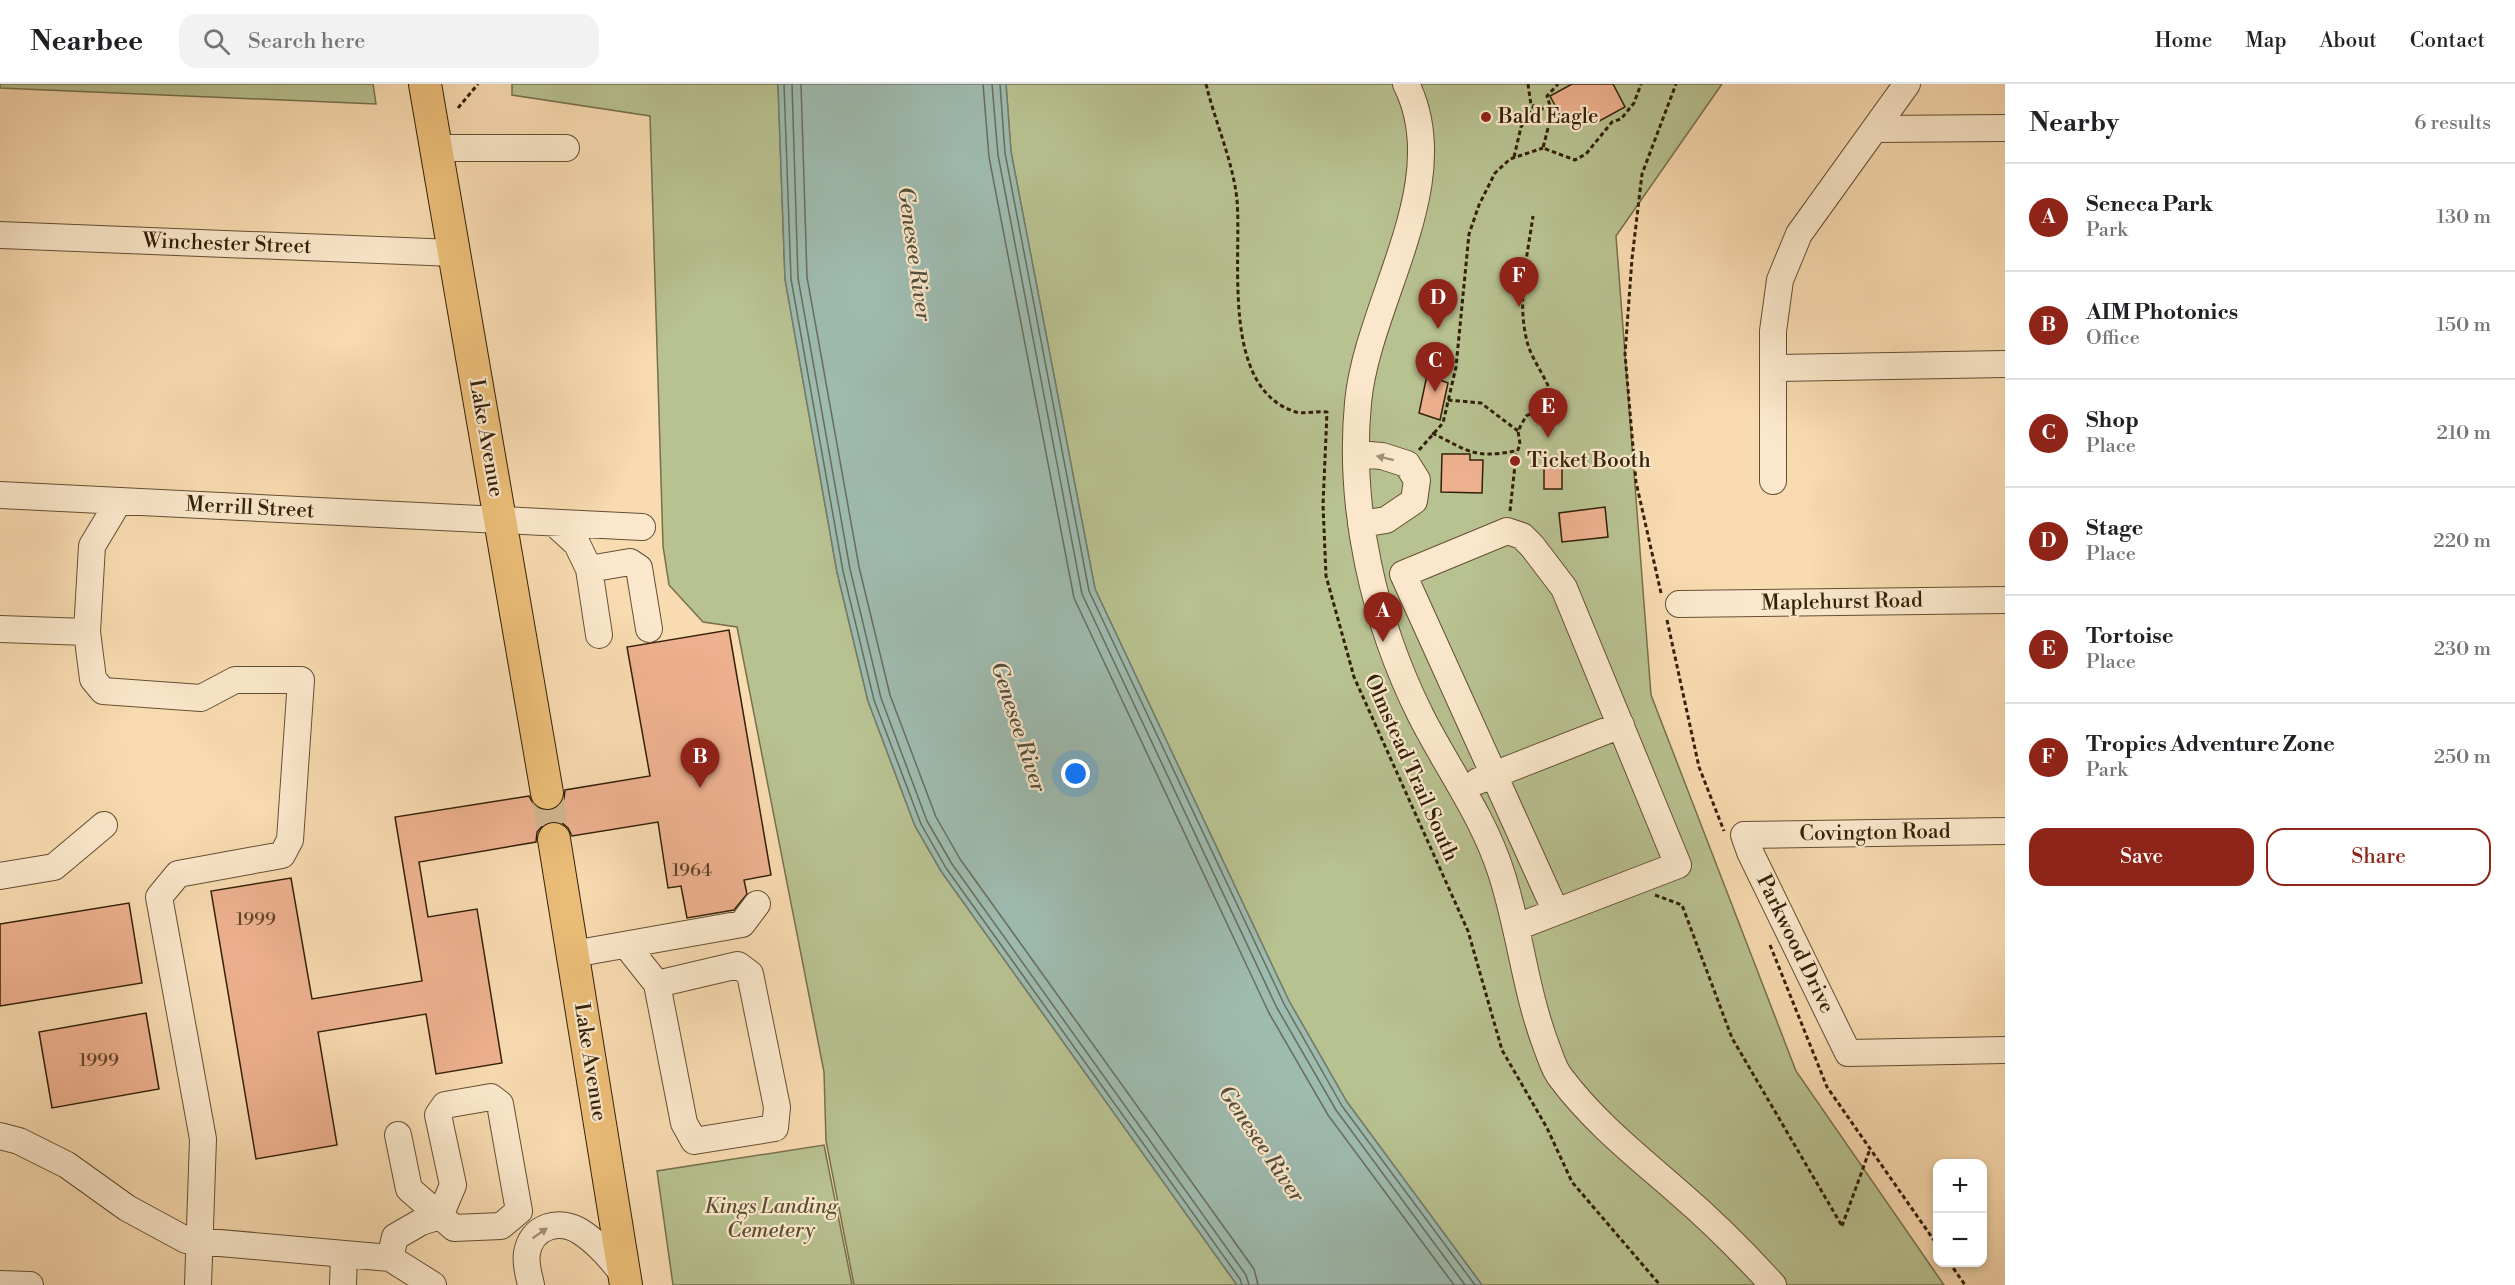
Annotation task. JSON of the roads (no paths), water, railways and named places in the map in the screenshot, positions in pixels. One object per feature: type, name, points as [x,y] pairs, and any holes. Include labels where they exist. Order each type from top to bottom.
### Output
[{"type":"main road","name":"Lake Avenue","points":[[425,84],[547,793]]},
{"type":"main road","name":"Lake Avenue","points":[[554,839],[625,1280]]},
{"type":"street","points":[[1406,84],[1418,114],[1420,132],[1417,190],[1410,221],[1383,300],[1365,364],[1358,402],[1356,454],[1361,524],[1386,638],[1421,717],[1479,818],[1500,868],[1517,927],[1539,1026],[1558,1075],[1607,1131],[1679,1193],[1773,1285]]},
{"type":"street","points":[[1773,481],[1773,331],[1777,297],[1790,252],[1812,213],[1907,84]]},
{"type":"street","points":[[1875,129],[2005,128]]},
{"type":"street","points":[[436,148],[566,148]]},
{"type":"street","name":"Winchester Street","points":[[0,235],[454,253]]},
{"type":"street","points":[[1773,368],[2005,364]]},
{"type":"street","points":[[1356,454],[1382,456],[1407,464],[1417,480],[1414,501],[1386,520],[1361,524]]},
{"type":"street","name":"Merrill Street","points":[[0,495],[642,527]]},
{"type":"street","points":[[119,501],[92,546],[87,632],[93,679],[103,692],[201,698],[235,680],[301,680],[290,840],[282,855],[178,874],[159,897],[203,1139],[198,1285]]},
{"type":"street","points":[[554,523],[577,544],[589,569],[599,635]]},
{"type":"street","points":[[1373,579],[1403,574],[1508,531],[1522,536],[1564,588],[1621,725],[1678,865],[1517,927]]},
{"type":"street","points":[[589,569],[630,562],[639,568],[649,629]]},
{"type":"street","points":[[1403,574],[1556,912]]},
{"type":"street","name":"Maplehurst Road","points":[[1669,604],[2005,600]]},
{"type":"street","points":[[0,629],[87,632]]},
{"type":"street","points":[[1462,787],[1621,725]]},
{"type":"street","points":[[0,876],[54,867],[104,825]]},
{"type":"street","name":"Covington Road","points":[[1744,835],[2005,831]]},
{"type":"street","name":"Parkwood Drive","points":[[1744,835],[1750,852],[1848,1053],[2005,1050]]},
{"type":"street","points":[[573,954],[742,924],[757,904]]},
{"type":"street","points":[[626,945],[657,984],[684,1123],[694,1141],[775,1128],[777,1107],[750,974],[738,965],[657,984]]},
{"type":"street","points":[[390,1258],[395,1237],[421,1222],[440,1216],[453,1185],[438,1115],[445,1105],[491,1097],[500,1104],[519,1211],[501,1226],[454,1228],[440,1216],[409,1189],[398,1135]]},
{"type":"street","points":[[0,1136],[19,1142],[68,1165],[127,1208],[186,1240],[390,1258],[433,1285]]},
{"type":"street","points":[[531,1285],[526,1267],[527,1252],[532,1238],[550,1226],[562,1225],[581,1232],[600,1246],[625,1280]]},
{"type":"street","points":[[343,1285],[344,1254]]},
{"type":"street","points":[[0,1284],[30,1285]]},
{"type":"water","name":"Genesee River","points":[[778,84],[1006,84],[1011,152],[1095,589],[1289,1001],[1347,1102],[1482,1285],[1237,1285],[941,871],[915,826],[868,701],[837,572],[785,279]]},
{"type":"tunnel","points":[[547,793],[554,839]]},
{"type":"place","name":"Bald Eagle","points":[[1486,117]]},
{"type":"place","name":"Tropics Adventure Zone","points":[[1519,307]]},
{"type":"place","name":"Stage","points":[[1438,329]]},
{"type":"place","name":"Shop","points":[[1435,392]]},
{"type":"place","name":"Tortoise","points":[[1548,438]]},
{"type":"place","name":"Ticket Booth","points":[[1515,461]]},
{"type":"place","name":"Seneca Park","points":[[1383,642]]},
{"type":"place","name":"AIM Photonics","points":[[700,788]]},
{"type":"park label","name":"Kings Landing Cemetery","points":[[771,1219]]}]
